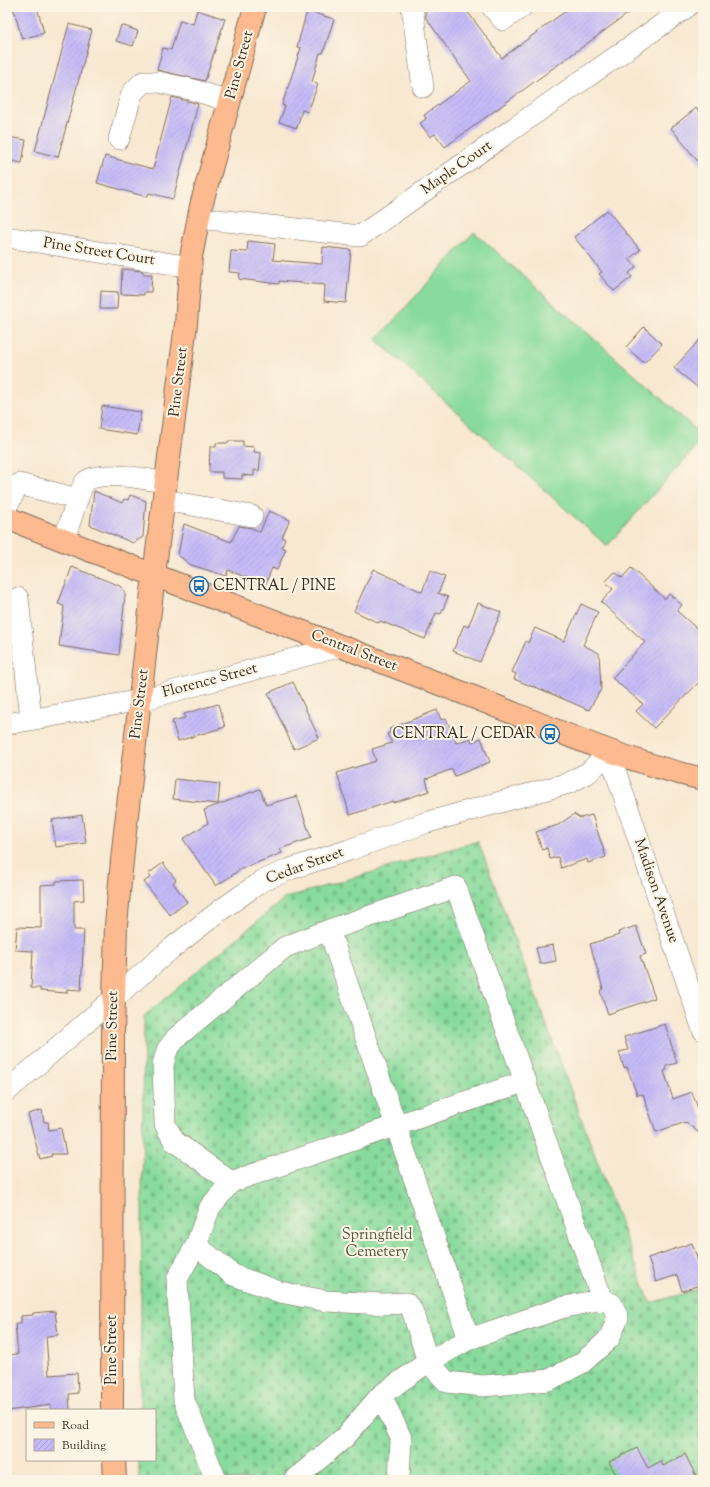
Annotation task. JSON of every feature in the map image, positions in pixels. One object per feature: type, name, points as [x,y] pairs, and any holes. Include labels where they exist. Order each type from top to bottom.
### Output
[{"type":"main road","name":"Pine Street","points":[[112,1409],[111,1158],[113,998],[116,925],[122,858],[154,576],[186,324],[191,267],[199,218],[255,7]]},
{"type":"main road","name":"Central Street","points":[[7,518],[154,576],[453,689],[609,752],[703,779]]},
{"type":"main road","points":[[114,1461],[114,1480]]},
{"type":"street","points":[[412,7],[423,88]]},
{"type":"street","points":[[492,7],[503,20],[522,7]]},
{"type":"street","name":"Maple Court","points":[[199,218],[360,236],[687,7]]},
{"type":"street","points":[[119,139],[132,93],[143,82],[165,83],[216,97],[229,103]]},
{"type":"street","name":"Pine Street Court","points":[[7,237],[191,267]]},
{"type":"street","points":[[64,540],[84,483],[94,477],[106,475],[252,516]]},
{"type":"street","points":[[7,506],[19,484],[78,499]]},
{"type":"street","points":[[18,598],[31,719]]},
{"type":"street","name":"Florence Street","points":[[7,724],[141,700],[341,646]]},
{"type":"street","name":"Madison Avenue","points":[[609,752],[694,978],[703,1030]]},
{"type":"street","name":"Cedar Street","points":[[7,1090],[113,998],[202,924],[241,894],[262,881],[290,869],[350,850],[424,823],[569,783],[589,772],[609,752]]},
{"type":"street","points":[[196,1245],[233,1275],[280,1292],[326,1301],[406,1304],[412,1310],[428,1362],[447,1382],[484,1386],[549,1380],[582,1363],[609,1339],[618,1318],[612,1304],[602,1298],[456,887],[329,930],[285,947],[247,977],[177,1037],[167,1050],[163,1064],[165,1124],[174,1141],[231,1182]]},
{"type":"street","points":[[329,930],[468,1339]]},
{"type":"street","points":[[7,1069],[38,1063]]},
{"type":"street","points":[[216,1480],[184,1400],[178,1280],[196,1245],[210,1207],[231,1182],[526,1081]]},
{"type":"street","points":[[294,1480],[345,1437],[381,1395],[428,1362],[468,1339],[561,1308],[602,1298]]},
{"type":"street","points":[[381,1395],[401,1438],[399,1480]]},
{"type":"green space","points":[[474,232],[703,436],[703,439],[607,546],[376,340]]},
{"type":"green space","name":"Springfield Cemetery","points":[[478,841],[650,1303],[703,1288],[703,1480],[139,1480],[139,1461],[156,1461],[156,1409],[140,1409],[144,1016],[285,898]]},
{"type":"building","points":[[13,7],[37,7],[44,33],[22,39]]},
{"type":"building","points":[[432,7],[464,7],[502,58],[571,7],[637,7],[445,147],[435,134],[430,137],[420,123],[426,119],[424,115],[471,81],[426,18],[425,12]]},
{"type":"building","points":[[197,10],[225,19],[205,81],[157,70],[163,48],[171,50],[180,20],[193,24]]},
{"type":"building","points":[[307,11],[334,19],[323,53],[320,53],[312,82],[318,84],[308,112],[302,110],[297,128],[279,122],[285,106],[282,105],[301,48],[297,47]]},
{"type":"building","points":[[69,24],[92,30],[58,157],[35,151]]},
{"type":"building","points":[[121,25],[138,31],[133,46],[116,41]]},
{"type":"building","points":[[172,97],[198,104],[173,199],[149,193],[147,197],[97,183],[105,156],[153,169]]},
{"type":"building","points":[[696,108],[703,116],[703,168],[671,128]]},
{"type":"building","points":[[7,137],[26,140],[22,163],[7,160]]},
{"type":"building","points":[[607,210],[640,250],[629,259],[636,267],[629,273],[632,277],[614,291],[599,274],[602,272],[574,237]]},
{"type":"building","points":[[248,241],[275,244],[273,260],[322,264],[323,247],[351,250],[346,303],[324,301],[325,285],[279,281],[279,284],[239,279],[240,273],[229,272],[231,251],[247,252]]},
{"type":"building","points":[[122,269],[143,271],[143,274],[152,274],[151,292],[144,292],[144,295],[121,294]]},
{"type":"building","points":[[101,291],[118,292],[117,309],[100,309]]},
{"type":"building","points":[[644,327],[662,344],[644,363],[626,347]]},
{"type":"building","points":[[703,336],[703,392],[674,368]]},
{"type":"building","points":[[102,406],[141,412],[137,435],[99,429]]},
{"type":"building","points":[[228,441],[243,441],[243,446],[255,447],[254,452],[261,453],[259,471],[254,470],[254,476],[242,475],[242,479],[222,478],[222,472],[209,472],[210,447],[216,447],[216,443],[228,443]]},
{"type":"building","points":[[94,491],[122,503],[124,499],[128,500],[130,495],[146,501],[143,537],[133,543],[90,525]]},
{"type":"building","points":[[269,511],[290,520],[282,537],[285,539],[282,547],[286,549],[277,570],[272,568],[265,585],[228,570],[226,576],[191,565],[178,555],[184,524],[231,542],[239,526],[252,528],[260,532]]},
{"type":"building","points":[[72,567],[120,586],[125,592],[119,655],[59,646],[64,606],[58,604]]},
{"type":"building","points":[[631,568],[665,599],[669,594],[682,605],[677,611],[703,634],[703,678],[654,728],[636,711],[643,704],[612,678],[645,642],[601,602],[613,589],[605,582],[615,572],[622,578]]},
{"type":"building","points":[[373,569],[422,592],[430,571],[445,577],[438,593],[448,597],[441,614],[436,613],[425,639],[380,621],[379,623],[354,611]]},
{"type":"building","points":[[478,603],[501,612],[480,662],[453,651],[464,625],[468,627]]},
{"type":"building","points":[[581,604],[598,612],[583,645],[599,653],[601,689],[589,710],[514,679],[516,674],[512,672],[526,641],[528,643],[535,628],[564,641]]},
{"type":"building","points":[[293,682],[319,738],[294,749],[268,693]]},
{"type":"building","points":[[218,704],[225,727],[178,741],[172,721],[185,718],[184,714]]},
{"type":"building","points":[[437,710],[441,720],[446,718],[456,743],[471,738],[472,742],[481,738],[490,762],[455,776],[452,769],[426,779],[429,791],[350,815],[337,773],[376,761],[372,749],[392,743],[387,734],[391,732],[389,729]]},
{"type":"building","points":[[175,779],[220,784],[218,804],[173,799]]},
{"type":"building","points":[[260,789],[266,805],[297,796],[311,838],[280,849],[282,853],[241,869],[216,886],[183,839],[208,823],[204,810]]},
{"type":"building","points":[[574,814],[580,818],[592,815],[606,857],[588,863],[587,859],[561,868],[558,857],[550,859],[547,848],[542,850],[536,832],[558,825]]},
{"type":"building","points":[[82,815],[86,843],[56,847],[52,820]]},
{"type":"building","points":[[163,863],[176,880],[173,883],[187,902],[170,915],[144,882],[151,877],[148,874]]},
{"type":"building","points":[[83,880],[84,900],[74,901],[74,930],[84,930],[81,990],[67,989],[67,993],[40,991],[40,988],[31,988],[33,951],[15,950],[17,927],[41,928],[41,885],[56,884],[56,881]]},
{"type":"building","points":[[636,926],[646,954],[640,956],[655,998],[608,1014],[600,991],[603,989],[590,944],[619,935],[618,932]]},
{"type":"building","points":[[553,945],[556,961],[540,964],[536,948]]},
{"type":"building","points":[[665,1024],[677,1063],[666,1066],[667,1070],[664,1071],[673,1099],[692,1092],[700,1114],[703,1117],[703,1136],[686,1122],[656,1132],[643,1094],[637,1095],[627,1067],[624,1068],[619,1052],[628,1050],[624,1037]]},
{"type":"building","points":[[42,1110],[44,1122],[48,1122],[49,1130],[61,1128],[66,1154],[51,1154],[52,1156],[40,1159],[28,1114]]},
{"type":"building","points":[[692,1243],[703,1276],[703,1284],[682,1291],[677,1275],[656,1282],[648,1258]]},
{"type":"building","points":[[55,1311],[58,1335],[46,1336],[49,1375],[77,1373],[78,1393],[69,1394],[70,1409],[51,1409],[51,1405],[7,1411],[7,1355],[18,1354],[15,1323],[21,1323],[21,1316],[33,1315],[33,1313]]},
{"type":"building","points":[[637,1448],[648,1468],[661,1461],[663,1466],[685,1454],[698,1480],[619,1480],[609,1462]]},
{"type":"place","name":"CENTRAL / PINE","points":[[199,586]]},
{"type":"place","name":"CENTRAL / CEDAR","points":[[550,734]]}]
